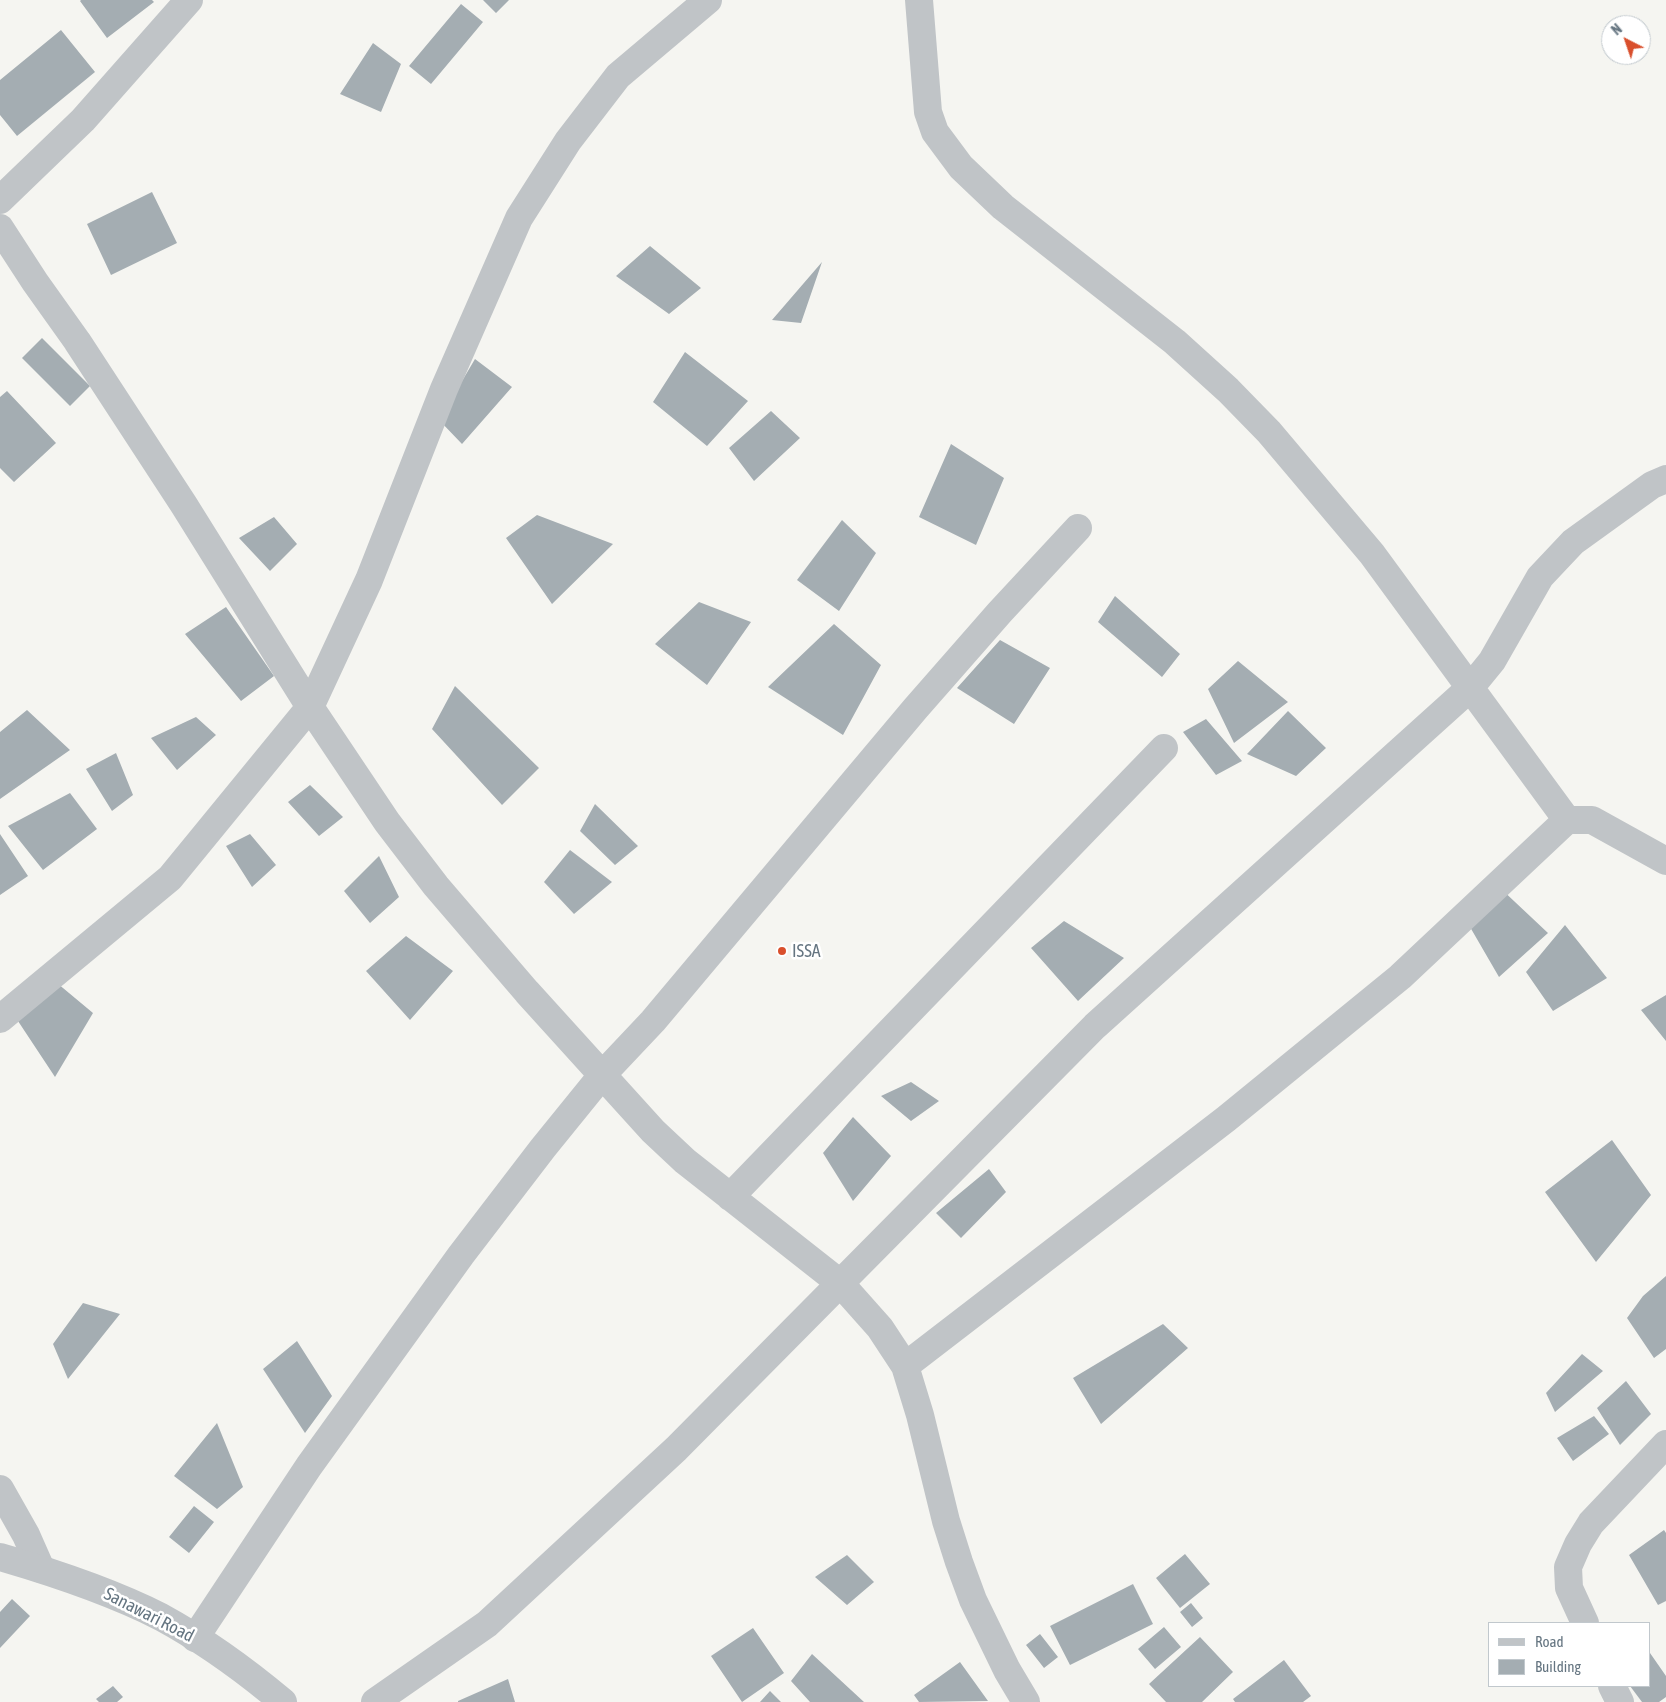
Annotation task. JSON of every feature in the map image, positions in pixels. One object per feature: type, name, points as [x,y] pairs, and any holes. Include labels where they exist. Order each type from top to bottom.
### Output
[{"type":"street","points":[[0,200],[22,176],[83,120],[188,0]]},
{"type":"street","points":[[0,1019],[170,878],[310,707],[369,580],[444,389],[520,218],[568,141],[618,76],[708,0]]},
{"type":"street","points":[[919,0],[928,112],[935,132],[961,167],[1003,207],[1176,342],[1269,432],[1372,554],[1567,820]]},
{"type":"street","points":[[0,228],[34,282],[77,341],[184,505],[310,707],[387,822],[436,886],[527,992],[653,1131],[730,1197],[840,1283],[880,1328],[905,1366],[959,1562],[992,1642],[1026,1702]]},
{"type":"street","points":[[375,1702],[487,1624],[676,1448],[1095,1026],[1470,688],[1492,661],[1540,577],[1573,542],[1652,485],[1666,479]]},
{"type":"street","points":[[195,1638],[309,1466],[399,1340],[544,1148],[603,1074],[653,1021],[934,686],[1078,528]]},
{"type":"street","points":[[730,1197],[1164,748]]},
{"type":"street","points":[[905,1366],[1226,1119],[1400,977],[1567,820],[1592,820],[1666,861]]},
{"type":"street","points":[[1585,1622],[1569,1588],[1568,1567],[1578,1544],[1591,1523],[1666,1444]]},
{"type":"street","points":[[0,1489],[26,1535],[41,1569]]},
{"type":"street","name":"Sanawari Road","points":[[0,1557],[41,1569],[121,1599],[161,1617],[250,1674],[283,1702]]},
{"type":"street","points":[[1612,1687],[1620,1702]]},
{"type":"building","points":[[81,0],[152,0],[154,2],[107,38]]},
{"type":"building","points":[[483,0],[509,0],[496,13]]},
{"type":"building","points":[[461,4],[483,22],[431,84],[409,66]]},
{"type":"building","points":[[61,30],[95,72],[17,136],[0,115],[0,80]]},
{"type":"building","points":[[373,43],[401,64],[381,112],[340,94]]},
{"type":"building","points":[[152,192],[177,243],[111,275],[87,224]]},
{"type":"building","points":[[650,246],[701,288],[669,314],[616,276]]},
{"type":"building","points":[[822,262],[801,323],[772,320]]},
{"type":"building","points":[[42,338],[90,386],[70,406],[22,358]]},
{"type":"building","points":[[685,352],[748,401],[707,446],[653,402]]},
{"type":"building","points":[[475,359],[512,387],[462,444],[439,420]]},
{"type":"building","points":[[7,391],[56,443],[14,482],[0,468],[0,397]]},
{"type":"building","points":[[771,411],[800,438],[754,481],[729,448]]},
{"type":"building","points":[[951,444],[1004,478],[976,545],[919,517]]},
{"type":"building","points":[[537,515],[613,544],[552,604],[506,538]]},
{"type":"building","points":[[274,517],[297,544],[270,571],[239,538]]},
{"type":"building","points":[[842,520],[876,553],[839,611],[797,580]]},
{"type":"building","points":[[1115,596],[1180,654],[1162,677],[1098,622]]},
{"type":"building","points":[[699,602],[751,622],[707,685],[655,644]]},
{"type":"building","points":[[226,607],[274,676],[241,701],[185,634]]},
{"type":"building","points":[[834,624],[881,665],[843,735],[768,687]]},
{"type":"building","points":[[1000,640],[1050,668],[1014,724],[957,688]]},
{"type":"building","points":[[1238,661],[1288,702],[1234,743],[1208,689]]},
{"type":"building","points":[[455,686],[539,768],[502,805],[432,729]]},
{"type":"building","points":[[27,710],[70,750],[0,799],[0,732]]},
{"type":"building","points":[[1288,711],[1326,748],[1296,776],[1247,754]]},
{"type":"building","points":[[196,717],[216,735],[177,770],[151,738]]},
{"type":"building","points":[[1206,719],[1242,761],[1216,775],[1183,732]]},
{"type":"building","points":[[116,753],[133,795],[112,811],[86,769]]},
{"type":"building","points":[[310,785],[343,817],[319,836],[288,802]]},
{"type":"building","points":[[70,793],[97,829],[43,870],[8,826]]},
{"type":"building","points":[[595,804],[638,846],[615,865],[580,831]]},
{"type":"building","points":[[0,834],[28,876],[0,895]]},
{"type":"building","points":[[250,834],[276,865],[252,887],[226,846]]},
{"type":"building","points":[[570,850],[612,882],[574,914],[544,882]]},
{"type":"building","points":[[379,856],[399,897],[370,923],[344,891]]},
{"type":"building","points":[[1498,886],[1548,933],[1499,977],[1470,927]]},
{"type":"building","points":[[1064,921],[1124,958],[1078,1001],[1031,948]]},
{"type":"building","points":[[1565,925],[1607,978],[1553,1011],[1526,972]]},
{"type":"building","points":[[406,936],[453,971],[410,1020],[366,971]]},
{"type":"building","points":[[51,978],[93,1013],[55,1077],[16,1018]]},
{"type":"building","points":[[1666,995],[1666,1041],[1641,1010]]},
{"type":"building","points":[[911,1082],[939,1101],[911,1121],[881,1096]]},
{"type":"building","points":[[853,1117],[891,1156],[853,1201],[823,1153]]},
{"type":"building","points":[[1612,1140],[1651,1195],[1596,1262],[1545,1192]]},
{"type":"building","points":[[989,1169],[1006,1192],[961,1238],[936,1213]]},
{"type":"building","points":[[1666,1276],[1666,1349],[1654,1358],[1627,1318],[1643,1296]]},
{"type":"building","points":[[83,1303],[120,1314],[68,1379],[53,1344]]},
{"type":"building","points":[[1163,1324],[1188,1348],[1101,1424],[1073,1378]]},
{"type":"building","points":[[297,1341],[332,1396],[305,1433],[263,1369]]},
{"type":"building","points":[[1582,1354],[1603,1371],[1555,1412],[1546,1393]]},
{"type":"building","points":[[1626,1381],[1651,1414],[1620,1445],[1597,1408]]},
{"type":"building","points":[[1594,1416],[1609,1434],[1573,1461],[1557,1438]]},
{"type":"building","points":[[217,1423],[243,1487],[217,1509],[174,1476]]},
{"type":"building","points":[[194,1506],[214,1522],[189,1553],[169,1537]]},
{"type":"building","points":[[1664,1530],[1666,1533],[1666,1601],[1658,1605],[1629,1555]]},
{"type":"building","points":[[1185,1554],[1210,1584],[1180,1608],[1156,1578]]},
{"type":"building","points":[[847,1555],[874,1582],[847,1605],[815,1577]]},
{"type":"building","points":[[1133,1584],[1153,1624],[1070,1665],[1050,1626]]},
{"type":"building","points":[[12,1599],[30,1616],[0,1648],[0,1612]]},
{"type":"building","points":[[1191,1603],[1203,1618],[1192,1627],[1180,1612]]},
{"type":"building","points":[[1164,1627],[1181,1647],[1155,1669],[1138,1649]]},
{"type":"building","points":[[753,1628],[784,1673],[742,1702],[711,1656]]},
{"type":"building","points":[[1040,1634],[1058,1657],[1044,1668],[1026,1645]]},
{"type":"building","points":[[1200,1637],[1233,1672],[1202,1702],[1166,1702],[1149,1684]]},
{"type":"building","points":[[812,1654],[864,1702],[810,1702],[791,1681]]},
{"type":"building","points":[[1651,1654],[1666,1676],[1666,1697],[1659,1702],[1642,1702],[1631,1687],[1651,1687]]},
{"type":"building","points":[[1284,1660],[1311,1696],[1303,1702],[1235,1702],[1233,1699]]},
{"type":"building","points":[[960,1662],[988,1701],[919,1702],[914,1695]]},
{"type":"building","points":[[508,1679],[515,1702],[458,1702],[458,1701]]},
{"type":"building","points":[[113,1686],[123,1697],[117,1702],[99,1702],[96,1699]]},
{"type":"building","points":[[770,1691],[781,1702],[760,1702]]},
{"type":"place","name":"ISSA","points":[[782,951]]}]
